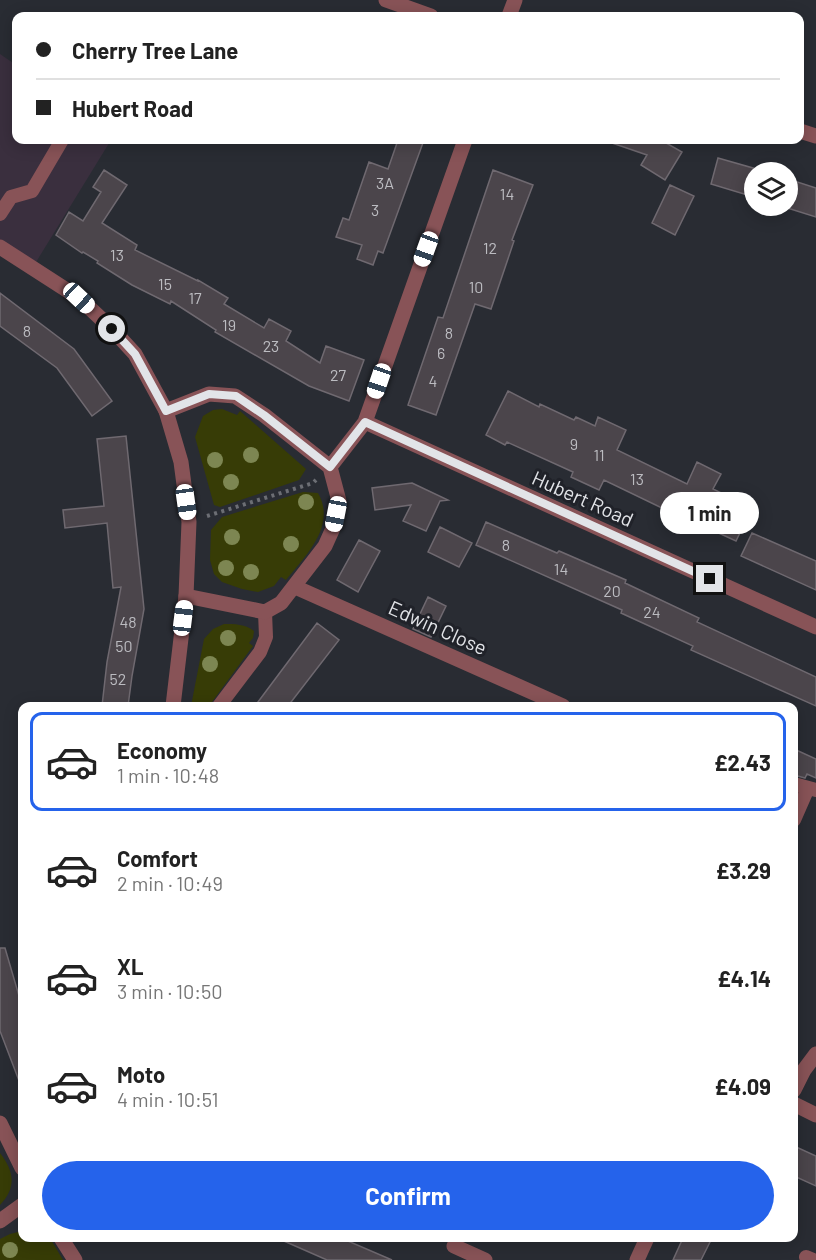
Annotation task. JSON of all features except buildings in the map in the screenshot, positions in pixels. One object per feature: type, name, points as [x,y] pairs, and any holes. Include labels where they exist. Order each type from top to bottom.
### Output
[{"type":"street","points":[[386,0],[420,12]]},
{"type":"street","points":[[330,467],[365,422],[464,144]]},
{"type":"street","points":[[0,247],[79,298],[112,329],[135,354],[166,411],[181,462],[189,522],[186,596],[173,702]]},
{"type":"street","points":[[166,411],[209,394],[236,396],[330,467],[339,501],[334,526],[325,546],[281,603],[265,612],[186,596]]},
{"type":"street","name":"Hubert Road","points":[[365,422],[816,627]]},
{"type":"street","name":"Edwin Close","points":[[295,587],[554,702]]},
{"type":"street","points":[[798,1082],[816,1054]]},
{"type":"street","points":[[798,1106],[816,1115]]},
{"type":"street","points":[[0,1123],[18,1159]]},
{"type":"street","points":[[0,1221],[18,1208]]},
{"type":"street","points":[[64,1242],[75,1260]]},
{"type":"street","points":[[637,1260],[645,1242]]},
{"type":"street","points":[[454,1246],[485,1260]]},
{"type":"lane","points":[[0,214],[11,197],[32,190],[60,144]]},
{"type":"lane","points":[[222,702],[260,652],[266,637],[265,612]]},
{"type":"lane","points":[[798,813],[812,789]]},
{"type":"path","points":[[189,522],[314,483],[330,467]]},
{"type":"shaded area","points":[[0,54],[12,62],[12,144],[109,144],[33,267],[0,247]]},
{"type":"green space","points":[[222,409],[237,415],[240,411],[306,469],[299,480],[220,507],[214,505],[195,437],[203,416],[213,410]]},
{"type":"green space","points":[[303,492],[318,493],[323,505],[324,517],[316,540],[286,580],[281,577],[274,586],[258,592],[222,582],[214,574],[210,560],[211,530],[222,517]]},
{"type":"green space","points":[[224,624],[244,626],[254,631],[249,643],[253,646],[212,702],[192,702],[204,639],[213,629]]},
{"type":"green space","points":[[0,1153],[8,1166],[12,1179],[9,1192],[0,1205]]},
{"type":"green space","points":[[18,1232],[18,1242],[52,1242],[63,1260],[0,1260],[0,1239]]},
{"type":"route","points":[[112,329],[135,354],[166,411],[209,394],[236,396],[330,467],[365,422],[710,579]]}]
